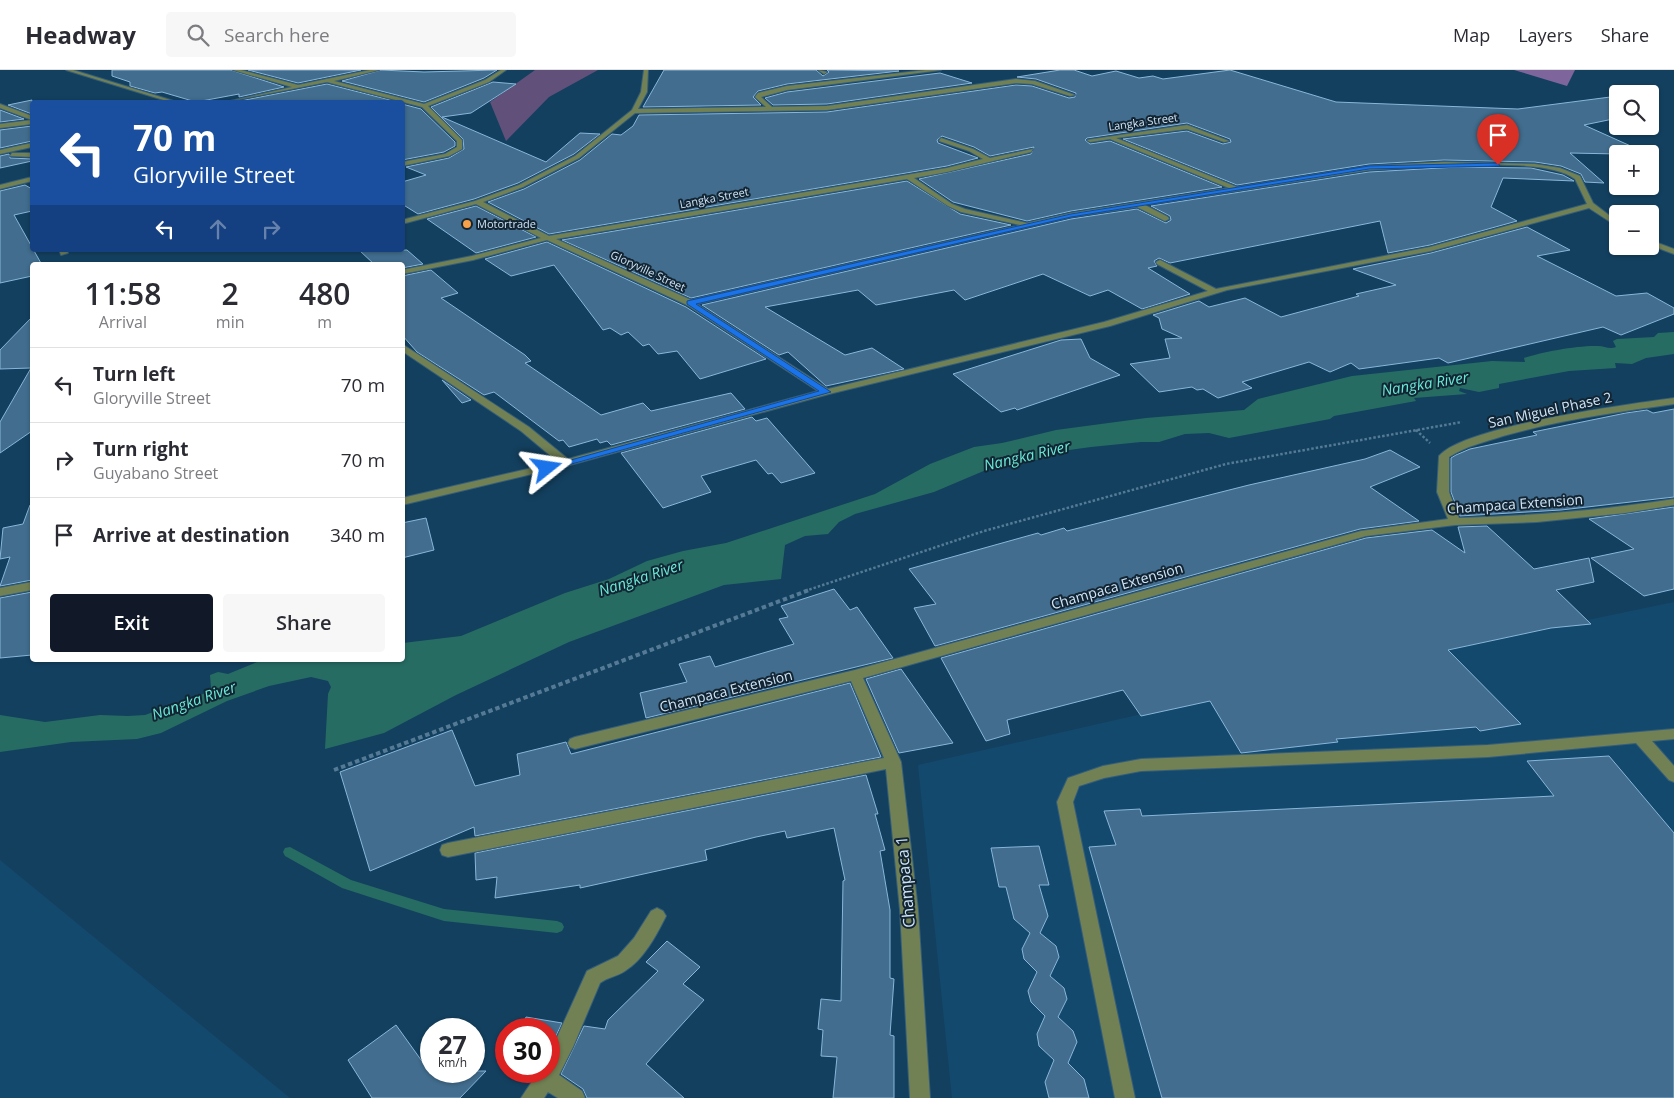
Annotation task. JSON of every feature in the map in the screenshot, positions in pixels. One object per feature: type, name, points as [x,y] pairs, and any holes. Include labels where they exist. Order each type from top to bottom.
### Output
[{"type":"street","points":[[68,70],[167,100]]},
{"type":"street","points":[[235,70],[299,87]]},
{"type":"street","points":[[237,100],[377,70]]},
{"type":"street","points":[[424,106],[487,81],[504,70]]},
{"type":"street","points":[[405,221],[476,202],[521,186],[551,172],[595,144],[634,111],[644,92],[646,70]]},
{"type":"street","points":[[772,110],[758,97],[760,94],[786,88],[940,70]]},
{"type":"street","points":[[329,80],[402,100]]},
{"type":"street","points":[[634,111],[827,108],[1016,81],[1033,82],[1072,95]]},
{"type":"street","points":[[159,100],[164,99]]},
{"type":"street","points":[[405,101],[424,106],[460,141],[460,148],[447,155],[405,163]]},
{"type":"street","points":[[0,106],[30,117]]},
{"type":"street","points":[[0,126],[30,122]]},
{"type":"street","name":"Langka Street","points":[[1090,140],[1187,128],[1198,130],[1226,141]]},
{"type":"street","points":[[1110,138],[1237,189]]},
{"type":"street","points":[[941,140],[971,150],[989,160]]},
{"type":"street","points":[[0,154],[30,146]]},
{"type":"street","name":"Langka Street","points":[[405,271],[473,258],[548,238],[907,176],[1031,150]]},
{"type":"street","points":[[0,154],[30,155]]},
{"type":"street","points":[[690,303],[943,246],[1028,224],[1139,204],[1369,168],[1534,164],[1548,166],[1574,175],[1579,179],[1587,200],[1602,216],[1609,220]]},
{"type":"street","points":[[907,176],[950,205],[963,211],[1028,224]]},
{"type":"street","points":[[0,187],[30,180]]},
{"type":"street","name":"Gloryville Street","points":[[476,202],[548,238],[690,303],[826,392]]},
{"type":"street","points":[[1139,204],[1165,219]]},
{"type":"street","points":[[405,501],[566,463],[826,392],[1107,324],[1214,292],[1431,249],[1591,205]]},
{"type":"street","points":[[1659,246],[1674,252]]},
{"type":"street","points":[[1160,262],[1214,292]]},
{"type":"street","points":[[405,349],[468,393],[525,429],[566,463]]},
{"type":"street","name":"San Miguel Phase 2","points":[[1455,522],[1443,492],[1444,456],[1455,447],[1513,430],[1570,417],[1674,401]]},
{"type":"street","name":"Champaca Extension","points":[[575,743],[855,674],[1365,533],[1455,522],[1537,519],[1674,502]]},
{"type":"street","points":[[0,592],[30,586]]},
{"type":"street","name":"Champaca 1","points":[[855,674],[893,762],[908,910],[920,1098]]},
{"type":"street","points":[[1125,1098],[1065,802],[1073,782],[1103,772],[1141,765],[1488,751],[1674,734]]},
{"type":"street","points":[[1639,736],[1674,776]]},
{"type":"street","points":[[448,850],[893,762]]},
{"type":"street","points":[[560,1055],[592,978],[598,973],[615,968],[628,960],[657,916]]},
{"type":"street","points":[[531,1098],[544,1083]]},
{"type":"street","points":[[553,1083],[575,1098]]},
{"type":"path","points":[[334,770],[802,592],[984,531],[1226,464],[1464,421]]},
{"type":"shaded area","points":[[535,70],[598,70],[549,97],[506,141],[490,102]]},
{"type":"shaded area","points":[[1514,70],[1575,70],[1567,86]]},
{"type":"shaded area","points":[[1674,602],[1674,1098],[952,1098],[918,765],[1203,700]]},
{"type":"shaded area","points":[[0,860],[290,1098],[0,1098]]},
{"type":"water","name":"Nangka River","points":[[1674,332],[1674,354],[1646,358],[1632,364],[1615,363],[1616,368],[1569,371],[1499,384],[1499,388],[1479,392],[1460,388],[1459,391],[1467,394],[1414,398],[1416,401],[1229,438],[1209,433],[1185,434],[1159,442],[1141,442],[1069,450],[1036,460],[1016,460],[993,467],[934,492],[855,514],[839,522],[828,534],[805,536],[785,545],[781,579],[724,585],[569,642],[456,695],[384,733],[325,749],[328,694],[331,687],[328,681],[311,677],[269,686],[227,701],[161,733],[137,739],[71,742],[0,752],[0,715],[45,722],[100,715],[145,715],[203,694],[211,688],[210,675],[218,672],[228,674],[257,662],[405,662],[405,643],[461,636],[565,593],[609,579],[647,561],[683,551],[726,543],[875,494],[930,464],[974,447],[1002,443],[1056,430],[1146,418],[1244,410],[1258,399],[1352,376],[1492,361],[1525,362],[1524,358],[1550,351],[1590,346],[1614,348],[1616,347],[1613,341],[1617,339],[1654,337],[1658,333]]},
{"type":"building","points":[[112,70],[231,70],[284,87],[239,97],[239,94],[207,100],[189,100],[162,92],[155,93],[130,86],[130,82],[112,76]]},
{"type":"building","points":[[248,70],[361,70],[298,83]]},
{"type":"building","points":[[381,70],[424,72],[497,70],[484,78],[424,102],[342,81]]},
{"type":"building","points":[[664,70],[816,70],[823,76],[829,72],[827,70],[899,71],[787,84],[758,91],[753,97],[761,105],[643,107]]},
{"type":"building","points":[[1060,70],[1074,70],[1092,76],[1116,71],[1139,78],[1153,76],[1163,79],[1230,70],[1336,102],[1518,109],[1609,97],[1609,120],[1584,125],[1628,145],[1609,145],[1609,154],[1570,153],[1604,183],[1585,182],[1581,174],[1561,166],[1535,162],[1444,160],[1369,164],[1237,185],[1123,139],[1187,131],[1223,144],[1231,142],[1230,139],[1187,123],[1087,138],[1085,140],[1090,144],[1110,141],[1222,187],[1071,211],[1027,221],[953,202],[919,179],[1031,154],[1034,147],[990,156],[974,147],[942,136],[937,140],[938,143],[978,158],[947,166],[549,234],[488,202],[524,189],[580,160],[612,134],[621,135],[633,126],[639,115],[827,112],[1016,85],[1032,86],[1069,98],[1075,97],[1076,93],[1036,79],[1017,77]]},
{"type":"building","points":[[940,73],[972,83],[827,104],[773,105],[765,98],[787,92]]},
{"type":"building","points":[[493,82],[516,84],[471,113],[442,117],[546,162],[580,133],[600,134],[574,154],[518,183],[474,199],[418,214],[405,206],[405,181],[426,175],[406,167],[449,158],[464,149],[463,139],[431,107]]},
{"type":"building","points":[[327,84],[390,100],[245,100]]},
{"type":"building","points":[[30,100],[30,113],[8,105]]},
{"type":"building","points":[[405,105],[421,109],[455,142],[455,146],[444,152],[405,159]]},
{"type":"building","points":[[0,110],[24,119],[0,122]]},
{"type":"building","points":[[30,126],[30,141],[0,148],[0,130]]},
{"type":"building","points":[[9,154],[10,158],[30,159],[30,161],[0,168],[0,156]]},
{"type":"building","points":[[1458,167],[1531,168],[1563,175],[1574,181],[1503,178],[1491,207],[1517,221],[1430,245],[1388,253],[1380,221],[1170,263],[1159,258],[1154,261],[1157,266],[1148,268],[1190,294],[1142,309],[1108,290],[1090,296],[1043,274],[965,300],[954,290],[876,305],[858,290],[765,307],[845,355],[872,348],[904,369],[826,386],[788,352],[779,355],[702,305],[1071,219],[1137,209],[1166,223],[1171,220],[1170,216],[1151,206],[1369,172]]},
{"type":"building","points":[[907,181],[960,214],[1011,225],[691,298],[562,240]]},
{"type":"building","points":[[25,185],[30,188],[30,211],[14,215],[30,244],[30,252],[35,252],[40,262],[30,262],[30,276],[0,283],[0,191]]},
{"type":"building","points":[[476,206],[536,237],[476,253],[427,219]]},
{"type":"building","points":[[1527,227],[1570,250],[1537,256],[1616,296],[1647,293],[1674,308],[1674,314],[1621,335],[1603,327],[1448,363],[1439,358],[1359,369],[1351,363],[1330,372],[1309,362],[1242,382],[1252,388],[1218,398],[1203,389],[1197,390],[1192,387],[1159,392],[1130,364],[1170,358],[1165,339],[1182,338],[1162,329],[1159,318],[1153,315],[1199,301],[1209,307],[1245,298],[1281,317],[1359,296],[1356,294],[1396,285],[1353,269],[1431,253]]},
{"type":"building","points":[[547,242],[686,307],[766,359],[700,379],[677,351],[658,354],[649,344],[643,346],[628,332],[621,335],[610,328],[603,330],[554,265],[511,276],[485,259]]},
{"type":"building","points":[[407,250],[423,264],[405,267],[405,262],[372,262],[361,252],[405,252]]},
{"type":"building","points":[[431,270],[458,293],[441,298],[525,355],[531,361],[525,363],[601,415],[643,403],[651,411],[731,393],[745,409],[611,445],[607,441],[600,443],[597,439],[569,447],[563,440],[559,441],[494,392],[484,395],[417,352],[405,338],[405,275]]},
{"type":"building","points":[[30,319],[30,368],[0,369],[0,350]]},
{"type":"building","points":[[1081,339],[1090,358],[1120,375],[1017,410],[1015,408],[1001,412],[953,374],[1061,340]]},
{"type":"building","points":[[30,370],[30,432],[0,453],[0,422]]},
{"type":"building","points":[[442,380],[471,400],[462,403]]},
{"type":"building","points":[[1674,409],[1674,497],[1561,510],[1460,516],[1451,492],[1451,458],[1456,455],[1470,449],[1537,435],[1533,432],[1626,413],[1647,410],[1653,413]]},
{"type":"building","points":[[752,417],[756,421],[767,418],[815,473],[781,483],[772,473],[768,474],[756,460],[701,476],[711,492],[663,508],[621,453]]},
{"type":"building","points":[[1390,450],[1420,467],[1370,487],[1419,521],[1360,529],[935,646],[914,608],[936,604],[909,569],[1038,533],[1041,535],[1064,528],[1067,531],[1249,485],[1365,459]]},
{"type":"building","points":[[30,505],[30,580],[0,586],[10,557],[0,559],[3,528],[23,524]]},
{"type":"building","points":[[1674,507],[1674,589],[1644,596],[1591,558],[1634,549],[1589,519]]},
{"type":"building","points":[[426,518],[434,550],[405,557],[405,522]]},
{"type":"building","points":[[1487,526],[1534,569],[1589,558],[1594,582],[1556,590],[1591,624],[1551,628],[1448,650],[1521,724],[1480,731],[1476,727],[1336,739],[1338,742],[1241,753],[1210,701],[1141,716],[1123,690],[1007,720],[1010,734],[986,741],[941,658],[1366,538],[1432,530],[1465,553],[1458,527]]},
{"type":"building","points":[[834,589],[850,610],[857,607],[893,658],[646,718],[640,693],[687,682],[679,664],[710,656],[715,667],[794,644],[779,619],[788,617],[781,606]]},
{"type":"building","points":[[30,592],[30,655],[0,658],[0,598]]},
{"type":"building","points":[[901,669],[953,743],[899,753],[866,679]]},
{"type":"building","points":[[850,683],[881,757],[475,836],[474,827],[370,871],[340,772],[452,730],[475,786],[520,775],[517,754],[566,742],[571,754]]},
{"type":"building","points":[[1609,756],[1674,833],[1674,1098],[1162,1098],[1089,847],[1116,845],[1104,811],[1140,809],[1142,816],[1554,796],[1527,761]]},
{"type":"building","points":[[866,775],[878,814],[875,814],[885,850],[880,851],[890,910],[890,978],[894,979],[890,1035],[894,1036],[894,1098],[833,1098],[837,1057],[821,1056],[823,1030],[818,1029],[821,999],[841,1001],[843,881],[845,880],[834,828],[787,838],[785,831],[756,837],[705,850],[707,860],[580,888],[580,885],[495,898],[497,877],[476,880],[475,853]]},
{"type":"building","points":[[1039,846],[1049,885],[1039,885],[1048,916],[1040,933],[1056,946],[1059,957],[1050,976],[1064,988],[1067,999],[1058,1017],[1073,1031],[1077,1042],[1068,1063],[1084,1079],[1089,1098],[1049,1098],[1045,1082],[1054,1060],[1039,1046],[1037,1034],[1045,1016],[1031,1002],[1028,991],[1037,972],[1024,959],[1022,949],[1030,933],[1014,919],[1006,887],[999,887],[991,848]]},
{"type":"building","points":[[667,941],[700,967],[683,984],[704,1000],[646,1064],[684,1098],[587,1098],[583,1089],[561,1074],[584,1026],[605,1029],[608,1020],[658,971],[646,962]]},
{"type":"building","points":[[396,1025],[420,1058],[420,1083],[474,1083],[460,1098],[372,1098],[348,1060]]},
{"type":"waterway","points":[[290,852],[347,884],[444,915],[557,927]]},
{"type":"place","name":"Motortrade","points":[[467,224]]},
{"type":"route","points":[[547,468],[826,392],[690,303],[943,246],[1028,224],[1071,216],[1369,168],[1410,165],[1498,165]]}]
